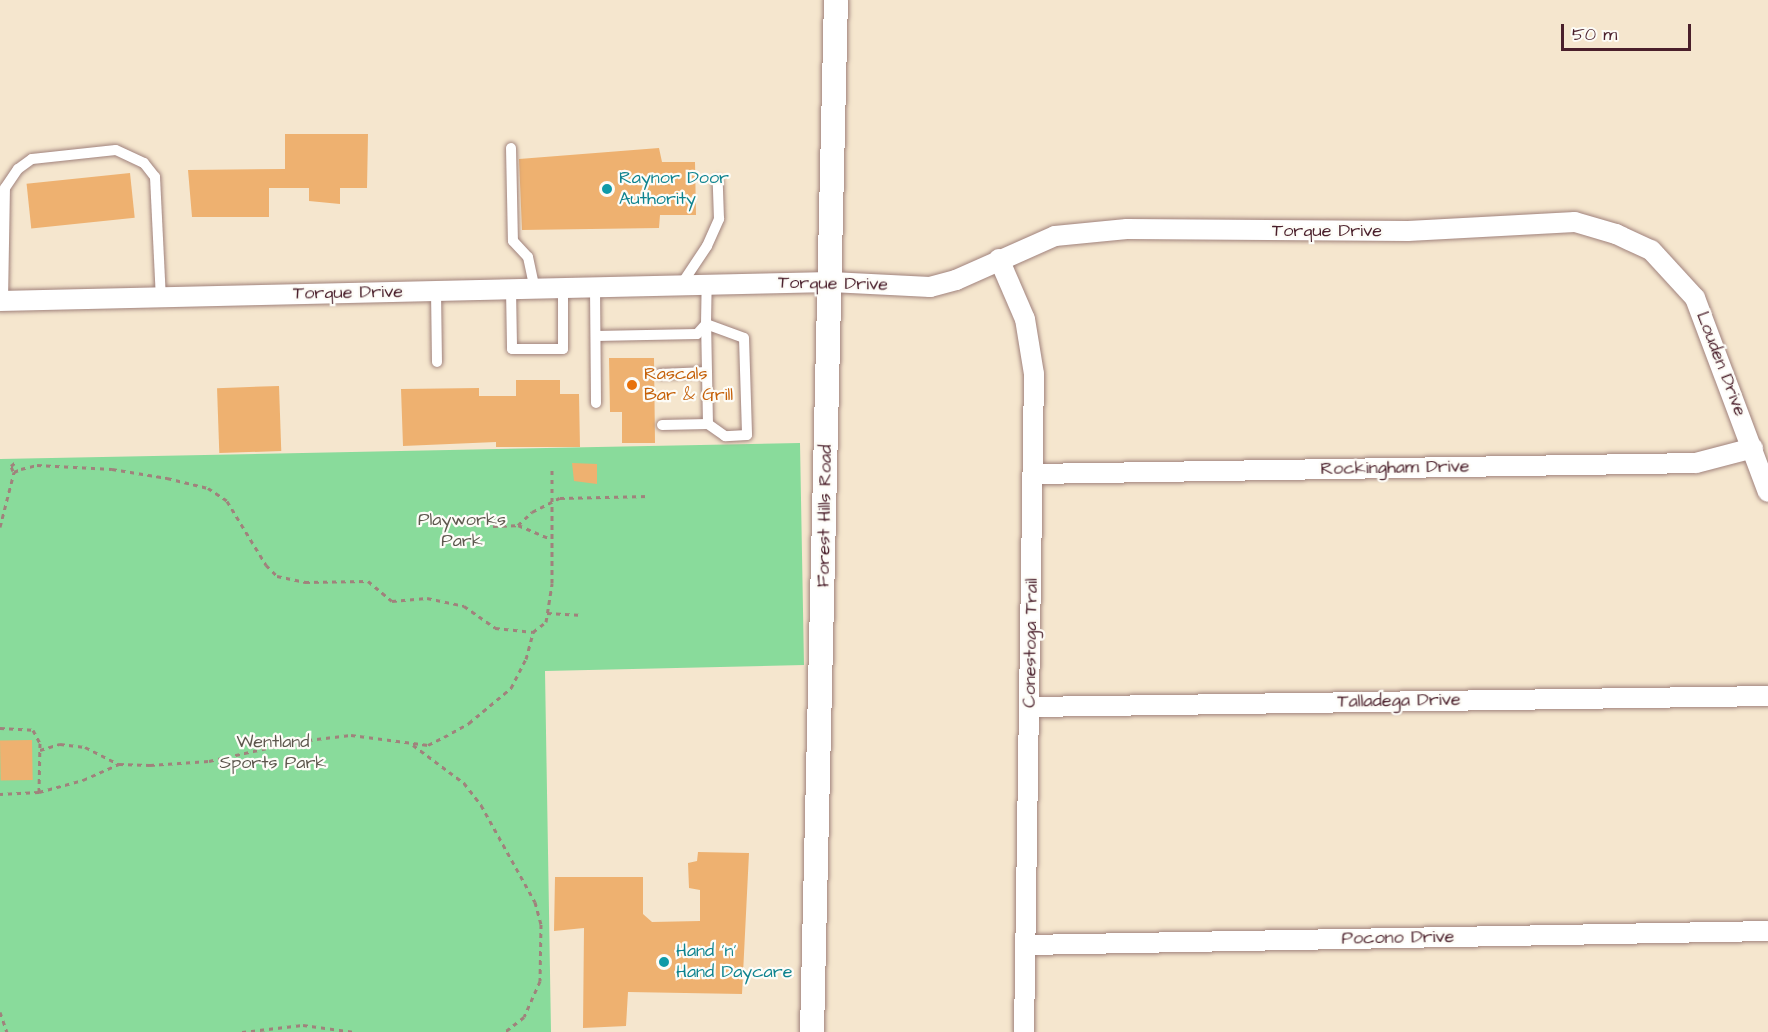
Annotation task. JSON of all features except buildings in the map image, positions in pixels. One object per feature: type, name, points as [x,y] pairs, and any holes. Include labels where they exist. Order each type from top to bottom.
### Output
[{"type":"street","name":"Forest Hills Road","points":[[812,1032],[836,0]]},
{"type":"street","name":"Torque Drive","points":[[1,301],[831,282],[930,286],[1055,236],[1127,229],[1408,231],[1575,222],[1616,234],[1651,250]]},
{"type":"street","name":"Louden Drive","points":[[1651,250],[1695,298],[1768,492]]},
{"type":"street","name":"Conestoga Trail","points":[[999,260],[1025,319],[1034,374],[1024,1032]]},
{"type":"street","name":"Rockingham Drive","points":[[1034,474],[1696,463],[1753,448]]},
{"type":"street","name":"Talladega Drive","points":[[1030,707],[1768,696]]},
{"type":"street","name":"Pocono Drive","points":[[1027,945],[1768,932]]},
{"type":"lane","points":[[511,148],[513,241],[528,257],[535,289]]},
{"type":"lane","points":[[1,301],[5,188],[18,169],[32,159],[116,150],[144,163],[155,177],[161,298]]},
{"type":"lane","points":[[681,286],[707,246],[719,219],[718,180]]},
{"type":"lane","points":[[707,285],[705,324],[708,424]]},
{"type":"lane","points":[[511,290],[512,349],[563,349],[563,288]]},
{"type":"lane","points":[[595,288],[596,403]]},
{"type":"lane","points":[[436,291],[437,362]]},
{"type":"lane","points":[[596,336],[697,334],[705,324]]},
{"type":"lane","points":[[662,425],[708,424],[725,436],[747,435],[744,338],[705,324]]},
{"type":"lane","points":[[660,374],[707,372]]},
{"type":"path","points":[[67,459],[67,466]]},
{"type":"path","points":[[0,527],[14,472],[11,466],[17,460]]},
{"type":"path","points":[[14,472],[37,465],[112,469],[208,488],[227,501],[266,566],[277,576],[305,582],[368,581],[392,601],[427,597],[464,606],[495,628],[533,632]]},
{"type":"path","points":[[0,794],[39,792],[83,780],[119,764],[209,761],[299,741],[351,735],[428,745],[469,723],[512,688],[526,659],[533,632],[546,622],[552,583],[549,538],[552,470]]},
{"type":"path","points":[[518,525],[551,500],[585,495],[649,496]]},
{"type":"path","points":[[494,526],[518,525],[549,538]]},
{"type":"path","points":[[547,613],[583,615]]},
{"type":"path","points":[[0,728],[33,729],[40,750],[39,792]]},
{"type":"path","points":[[40,750],[60,744],[85,747],[119,764]]},
{"type":"path","points":[[412,744],[464,783],[481,805],[535,902],[541,924],[540,981],[524,1017],[504,1032]]},
{"type":"path","points":[[0,1012],[7,1032]]},
{"type":"path","points":[[242,1032],[303,1025],[356,1032]]},
{"type":"green space","name":"Wentland Sports Park","points":[[800,443],[804,665],[545,671],[551,1032],[0,1032],[0,459]]},
{"type":"place","name":"Raynor Door Authority","points":[[607,189]]},
{"type":"place","name":"Rascals Bar & Grill","points":[[632,385]]},
{"type":"place","name":"Hand 'n' Hand Daycare","points":[[664,962]]},
{"type":"park label","name":"Playworks Park","points":[[462,531]]}]
